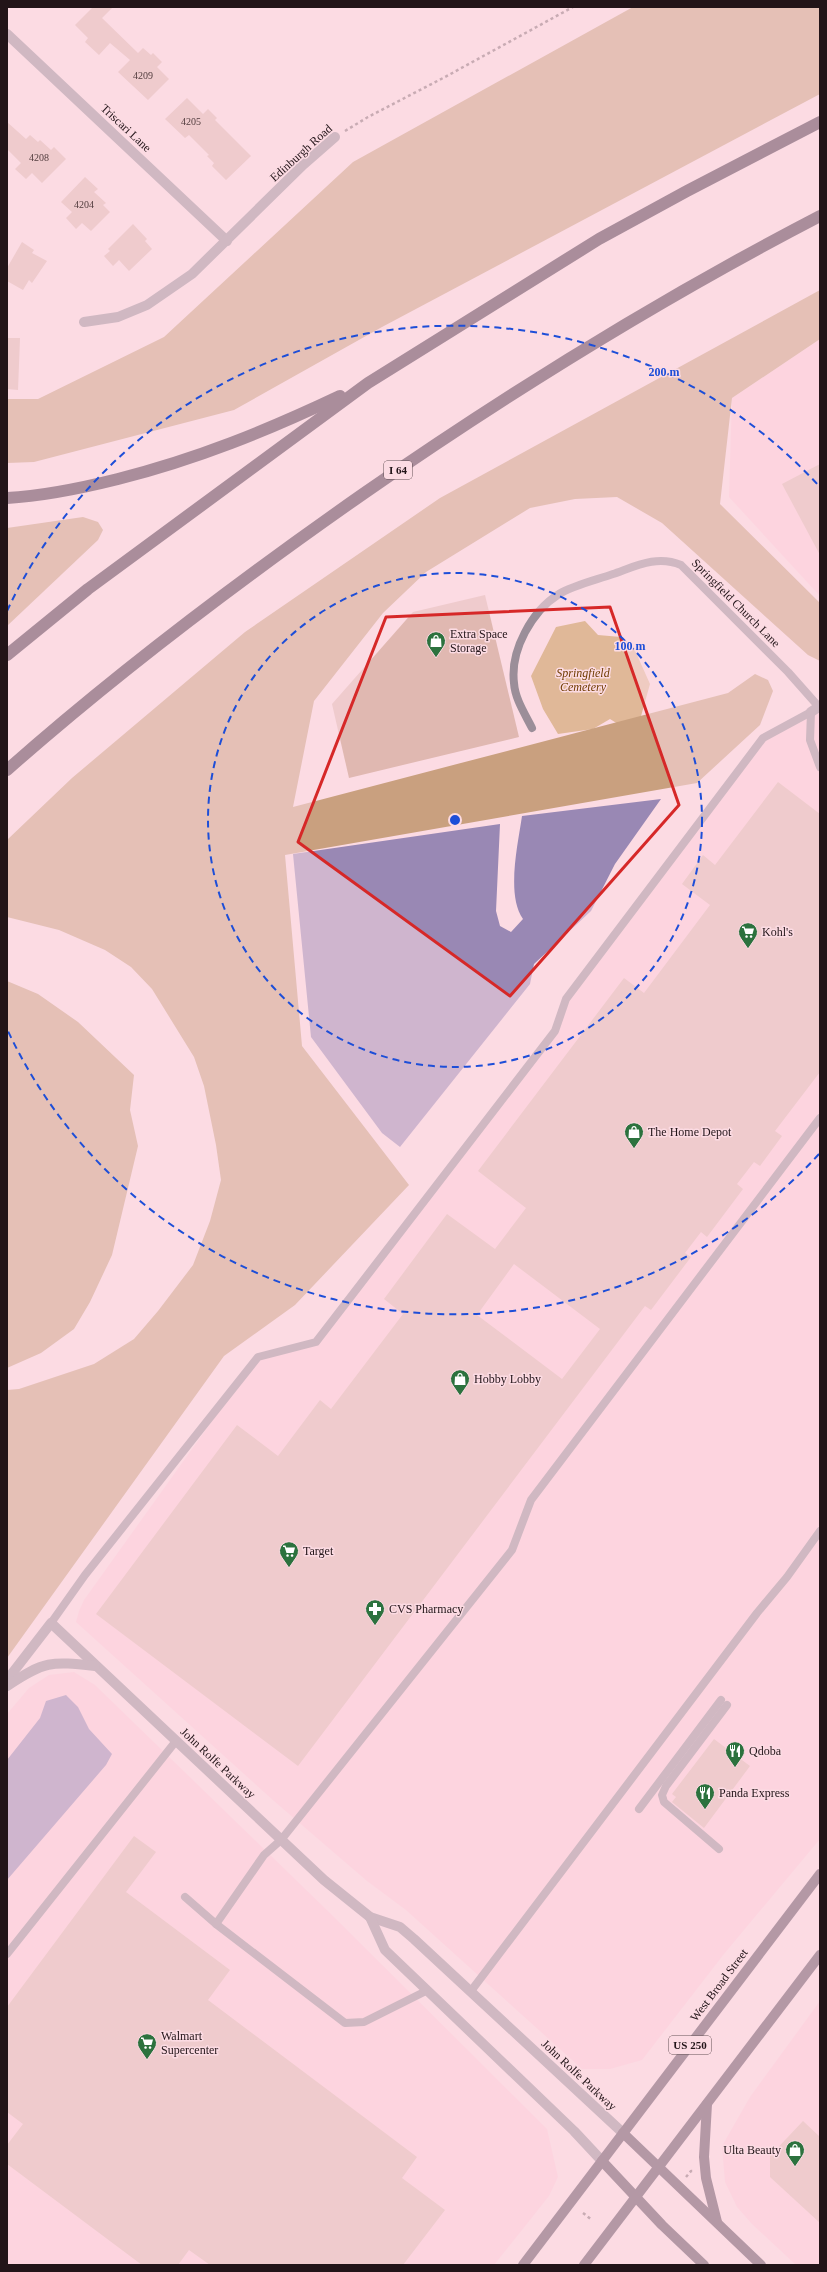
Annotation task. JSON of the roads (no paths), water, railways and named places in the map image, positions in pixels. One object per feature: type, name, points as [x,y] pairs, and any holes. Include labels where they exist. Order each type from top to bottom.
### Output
[{"type":"highway","points":[[7,655],[94,585],[368,383],[500,299],[599,239],[687,190],[820,122]]},
{"type":"highway","name":"I 64","points":[[7,770],[113,680],[201,610],[386,478],[569,357],[693,285],[820,216]]},
{"type":"highway","points":[[7,498],[83,488],[163,467],[222,448],[295,418],[368,383]]},
{"type":"main road","name":"West Broad Street","points":[[523,2265],[820,1874]]},
{"type":"main road","points":[[584,2265],[820,1955]]},
{"type":"main road","points":[[707,2104],[704,2156],[706,2178],[717,2223]]},
{"type":"main road","name":"John Rolfe Parkway","points":[[623,2133],[761,2265]]},
{"type":"main road","name":"John Rolfe Parkway","points":[[602,2161],[635,2197],[704,2265]]},
{"type":"street","name":"Triscari Lane","points":[[7,34],[227,241]]},
{"type":"street","name":"Edinburgh Road","points":[[84,322],[118,317],[147,305],[192,274],[303,165],[336,137]]},
{"type":"street","name":"John Rolfe Parkway","points":[[51,1623],[324,1880],[370,1917],[400,1927],[472,1991],[623,2133]]},
{"type":"street","points":[[7,1680],[51,1623]]},
{"type":"street","points":[[7,1686],[32,1669],[52,1663],[95,1666]]},
{"type":"street","name":"John Rolfe Parkway","points":[[370,1917],[385,1950],[426,1991],[501,2060],[602,2161]]},
{"type":"lane","name":"Springfield Church Lane","points":[[532,728],[518,700],[514,683],[514,664],[529,623],[544,605],[560,593],[662,559],[681,565],[788,672],[817,708]]},
{"type":"lane","points":[[817,708],[810,740],[820,767]]},
{"type":"lane","points":[[51,1623],[85,1575],[258,1357],[316,1342],[555,1031],[566,999],[763,738],[817,708]]},
{"type":"lane","points":[[216,1924],[264,1855],[281,1840],[512,1550],[531,1500],[820,1118]]},
{"type":"lane","points":[[472,1991],[757,1613],[787,1577],[820,1530]]},
{"type":"lane","points":[[639,1809],[724,1702],[666,1786],[662,1795],[664,1802],[719,1849]]},
{"type":"lane","points":[[7,1954],[176,1741]]},
{"type":"lane","points":[[185,1897],[216,1924],[345,2023],[364,2022],[426,1991]]},
{"type":"place","name":"Extra Space Storage","points":[[436,658]]},
{"type":"place","name":"Kohl's","points":[[748,949]]},
{"type":"place","name":"The Home Depot","points":[[634,1149]]},
{"type":"place","name":"Hobby Lobby","points":[[460,1396]]},
{"type":"place","name":"Target","points":[[289,1568]]},
{"type":"place","name":"CVS Pharmacy","points":[[375,1626]]},
{"type":"place","name":"Qdoba","points":[[735,1768]]},
{"type":"place","name":"Panda Express","points":[[705,1810]]},
{"type":"place","name":"Walmart Supercenter","points":[[147,2060]]},
{"type":"place","name":"Ulta Beauty","points":[[795,2167]]},
{"type":"park label","name":"Springfield Cemetery","points":[[583,680]]}]
